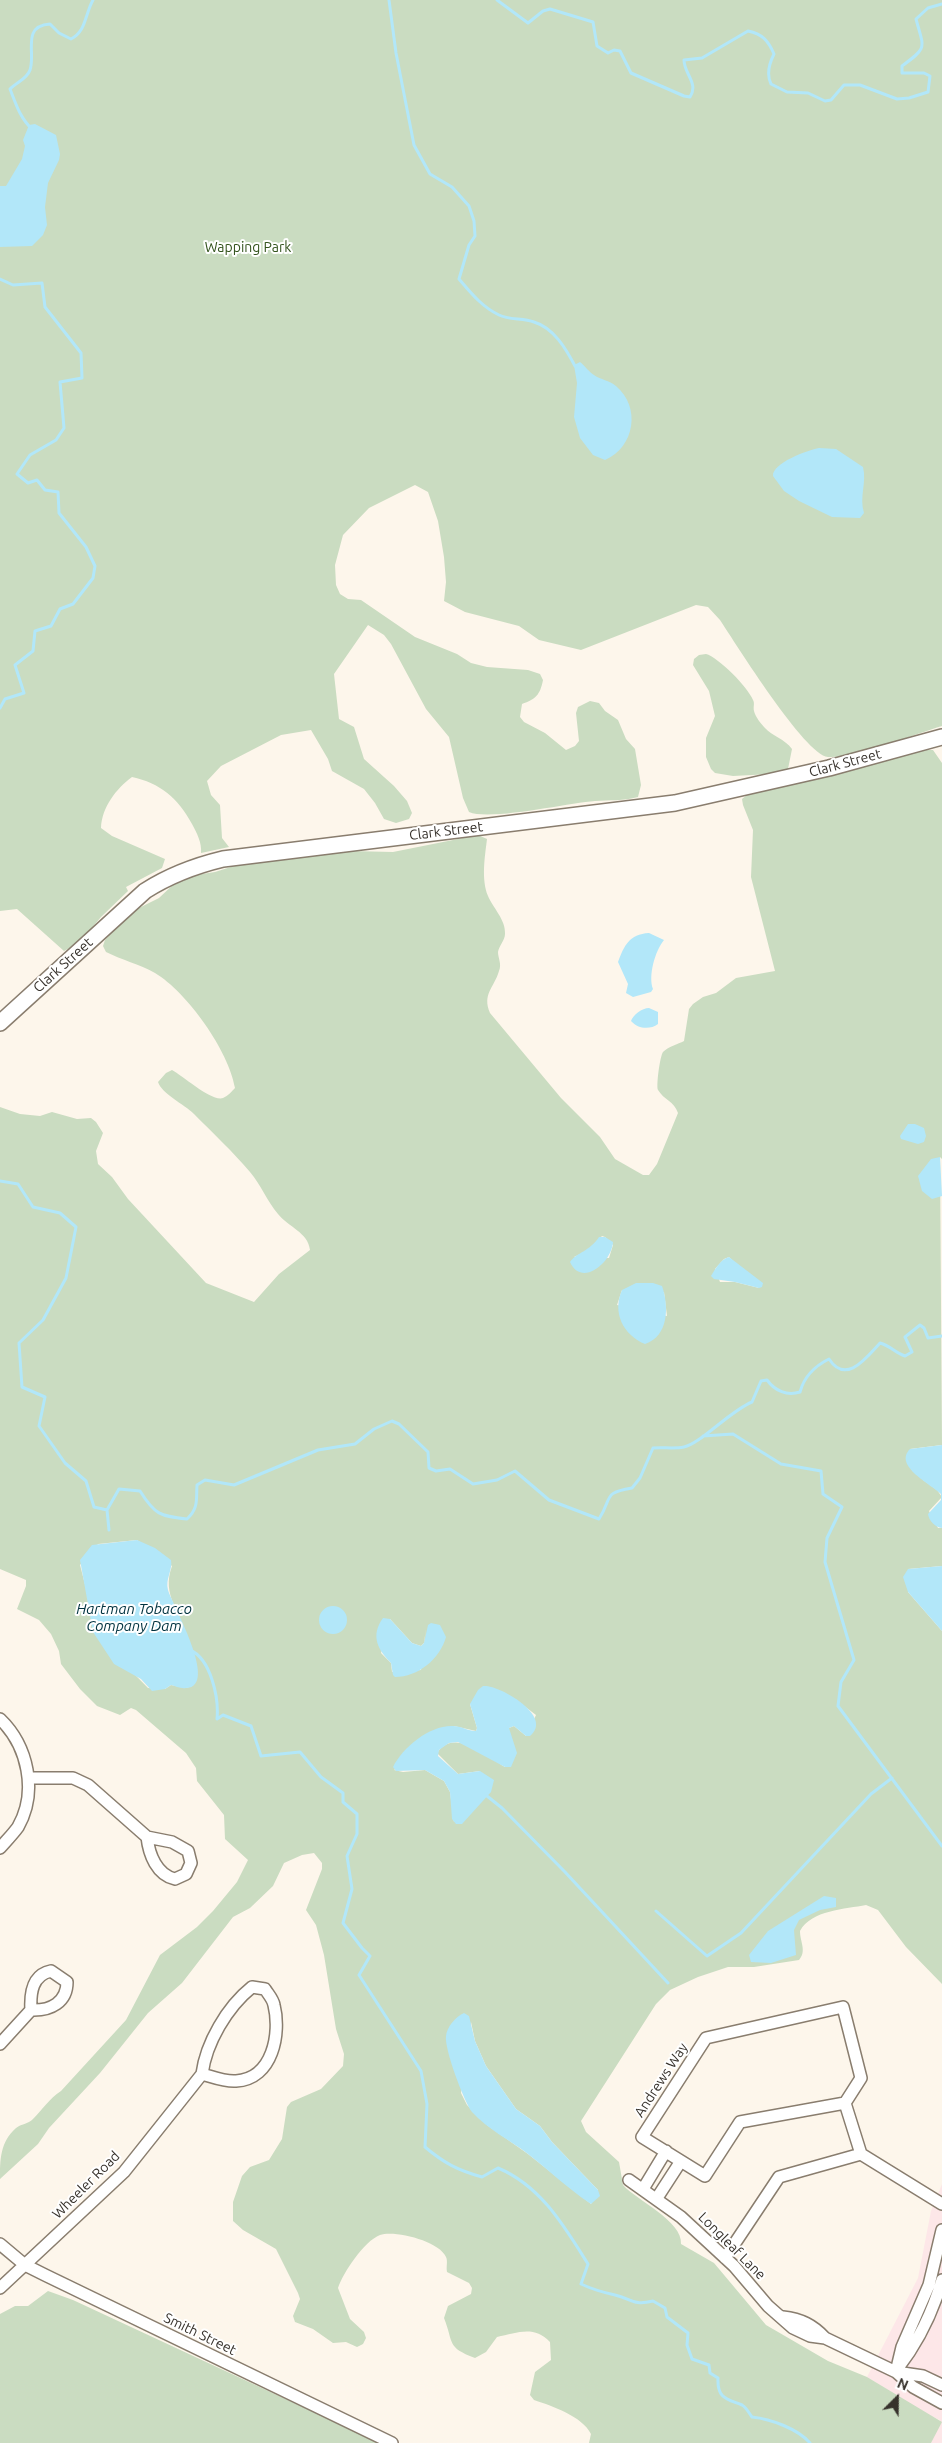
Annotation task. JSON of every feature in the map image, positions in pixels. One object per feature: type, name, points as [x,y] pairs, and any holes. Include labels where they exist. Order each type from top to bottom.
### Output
[{"type":"main road","name":"Clark Street","points":[[0,1023],[145,891],[170,875],[194,866],[223,859],[675,803],[829,768],[942,737]]},
{"type":"street","points":[[0,1718],[19,1741],[29,1778],[25,1806],[18,1826],[0,1848]]},
{"type":"street","points":[[29,1778],[73,1778],[88,1785],[147,1837]]},
{"type":"street","points":[[252,1987],[265,1989],[274,2003],[276,2023],[276,2042],[269,2061],[253,2076],[237,2081],[202,2074],[204,2062],[219,2027],[239,1997],[252,1987]]},
{"type":"street","name":"Andrews Way","points":[[843,2007],[861,2078],[846,2103],[740,2122],[706,2176],[642,2137],[706,2038],[843,2007]]},
{"type":"street","points":[[0,2044],[32,2010]]},
{"type":"street","name":"Wheeler Road","points":[[0,2288],[124,2172],[202,2074]]},
{"type":"street","points":[[846,2103],[861,2154],[942,2204]]},
{"type":"street","points":[[643,2189],[666,2151]]},
{"type":"street","points":[[725,2258],[779,2177],[861,2154]]},
{"type":"street","points":[[657,2198],[681,2161]]},
{"type":"street","name":"Longleaf Lane","points":[[630,2180],[657,2198],[725,2258],[768,2306],[784,2317],[798,2318],[816,2327],[826,2338],[896,2372]]},
{"type":"street","points":[[896,2372],[902,2347],[929,2285],[942,2230]]},
{"type":"street","name":"Smith Street","points":[[0,2244],[25,2265],[392,2443]]},
{"type":"street","points":[[896,2372],[910,2352],[933,2306],[942,2280]]},
{"type":"street","points":[[896,2372],[923,2376],[942,2385]]},
{"type":"street","points":[[896,2372],[912,2387],[942,2403]]},
{"type":"shaded area","points":[[942,2184],[942,2443],[931,2443],[940,2420],[924,2413],[867,2377],[918,2278],[931,2211]]},
{"type":"green space","name":"Wapping Park","points":[[0,0],[942,0],[942,726],[901,740],[838,757],[828,757],[817,752],[771,697],[720,620],[708,607],[696,605],[581,650],[539,640],[519,626],[465,612],[444,601],[446,582],[438,521],[428,492],[415,485],[369,508],[343,535],[335,565],[336,585],[340,594],[348,599],[361,600],[415,637],[457,654],[471,663],[487,667],[528,670],[540,674],[543,680],[537,696],[522,704],[520,717],[524,722],[545,733],[566,750],[575,746],[579,741],[576,713],[578,707],[590,701],[599,703],[605,711],[618,720],[626,739],[635,749],[641,785],[638,797],[622,800],[583,802],[511,813],[479,814],[469,812],[463,798],[449,737],[426,709],[391,644],[384,635],[368,625],[334,674],[339,719],[354,727],[364,759],[394,786],[407,801],[412,813],[409,819],[396,823],[384,819],[364,789],[332,771],[328,759],[311,730],[281,735],[221,766],[207,781],[211,795],[220,805],[222,838],[229,847],[201,853],[200,842],[187,815],[167,793],[151,783],[132,777],[121,787],[107,806],[101,828],[112,836],[165,859],[162,868],[126,887],[128,891],[101,917],[79,943],[64,951],[17,909],[0,911]]},
{"type":"green space","points":[[706,654],[725,666],[739,681],[750,694],[754,702],[755,713],[760,722],[768,731],[792,749],[788,769],[771,774],[733,776],[715,773],[711,769],[706,757],[706,738],[715,716],[709,691],[693,665],[694,659],[699,655]]},
{"type":"green space","points":[[926,750],[933,750],[942,763],[942,1159],[940,1157],[942,1445],[910,1449],[923,1480],[937,1490],[942,1497],[929,1511],[938,1528],[942,1528],[942,1566],[908,1569],[908,1592],[942,1631],[942,1984],[906,1947],[878,1910],[866,1905],[839,1909],[820,1915],[805,1924],[800,1931],[803,1953],[799,1960],[754,1967],[728,1967],[698,1977],[670,1990],[656,2004],[581,2121],[586,2132],[619,2162],[623,2185],[675,2227],[680,2235],[681,2244],[714,2263],[766,2325],[828,2361],[867,2377],[942,2422],[931,2443],[589,2443],[591,2434],[581,2422],[566,2412],[534,2400],[530,2395],[535,2372],[551,2360],[550,2342],[538,2333],[518,2332],[497,2337],[486,2352],[475,2358],[459,2351],[452,2343],[444,2318],[448,2306],[471,2294],[472,2288],[469,2283],[447,2272],[447,2259],[442,2251],[435,2246],[416,2238],[396,2234],[380,2235],[367,2244],[344,2274],[338,2288],[350,2319],[364,2332],[366,2338],[363,2344],[357,2347],[346,2342],[333,2343],[313,2329],[295,2322],[293,2316],[300,2299],[276,2249],[243,2230],[233,2221],[233,2202],[242,2176],[250,2167],[269,2160],[282,2139],[287,2107],[291,2102],[321,2089],[343,2066],[344,2054],[336,2029],[324,1955],[316,1925],[306,1910],[322,1869],[322,1863],[314,1853],[302,1855],[284,1863],[273,1886],[250,1908],[233,1917],[182,1983],[148,2013],[100,2073],[49,2128],[38,2144],[0,2179],[2,2152],[11,2133],[33,2119],[126,2020],[160,1955],[197,1927],[213,1911],[237,1882],[248,1860],[225,1839],[224,1815],[197,1781],[196,1768],[186,1753],[136,1710],[131,1708],[120,1715],[97,1706],[80,1689],[61,1664],[59,1651],[51,1634],[39,1620],[17,1609],[26,1586],[26,1580],[0,1569],[0,1107],[20,1114],[40,1116],[52,1112],[77,1119],[91,1118],[103,1133],[96,1151],[98,1164],[112,1177],[128,1199],[206,1283],[254,1302],[279,1274],[310,1250],[306,1239],[282,1219],[254,1177],[237,1157],[190,1110],[164,1091],[158,1082],[166,1073],[172,1070],[205,1092],[218,1098],[225,1097],[235,1088],[224,1057],[205,1024],[180,994],[155,973],[106,952],[103,946],[105,940],[131,912],[159,898],[177,881],[189,876],[215,872],[234,866],[298,856],[351,851],[393,852],[478,835],[487,839],[484,868],[486,889],[490,901],[505,929],[505,936],[498,952],[500,968],[487,1001],[490,1013],[561,1098],[600,1137],[615,1159],[643,1175],[649,1175],[657,1164],[678,1113],[674,1106],[658,1090],[661,1059],[665,1050],[684,1041],[689,1009],[703,997],[716,993],[736,978],[775,971],[751,877],[753,830],[742,799],[747,795]],"holes":[[[602,1236],[613,1245],[609,1258],[574,1257],[589,1250]],[[729,1257],[759,1288],[735,1282],[720,1282],[715,1269],[724,1259]],[[622,1290],[664,1292],[667,1316],[617,1305]],[[137,1540],[172,1566],[169,1577],[170,1595],[185,1630],[189,1645],[192,1686],[186,1688],[171,1685],[165,1689],[148,1688],[93,1632],[88,1596],[80,1565],[98,1544]],[[390,1619],[412,1643],[421,1646],[424,1643],[426,1629],[421,1670],[392,1672],[391,1663],[381,1653]],[[515,1699],[536,1715],[526,1736],[514,1726],[509,1728],[505,1767],[471,1746],[461,1743],[452,1743],[444,1746],[437,1753],[458,1774],[480,1771],[454,1822],[450,1792],[444,1781],[425,1770],[403,1772],[394,1770],[454,1726],[476,1731],[477,1728],[470,1704]],[[471,2022],[475,2041],[486,2066],[516,2109],[540,2126],[552,2142],[598,2190],[591,2204],[528,2154],[487,2125],[467,2105],[461,2093]]]},
{"type":"green space","points":[[48,2291],[73,2300],[380,2443],[0,2443],[0,2314],[15,2306],[28,2306]]},
{"type":"water","points":[[35,124],[56,135],[60,154],[48,183],[45,207],[47,225],[43,235],[32,246],[0,247],[0,186],[6,186],[22,159],[25,146],[23,140],[29,125]]},
{"type":"water","points":[[580,362],[594,375],[616,386],[624,395],[629,405],[631,426],[628,436],[623,446],[605,460],[593,455],[580,438],[574,417],[577,383],[574,365]]},
{"type":"water","points":[[819,448],[836,449],[863,467],[862,501],[864,513],[860,518],[832,517],[799,501],[784,491],[773,476],[774,471],[784,462],[799,454]]},
{"type":"water","points":[[649,933],[664,940],[653,964],[651,977],[653,989],[651,992],[633,997],[626,993],[628,984],[618,962],[632,938]]},
{"type":"water","points":[[649,1008],[658,1012],[658,1024],[644,1028],[637,1026],[631,1021],[638,1012]]},
{"type":"water","points":[[908,1124],[915,1124],[924,1128],[926,1136],[924,1142],[918,1144],[901,1139],[900,1136]]},
{"type":"water","points":[[940,1157],[942,1196],[932,1199],[922,1191],[918,1176],[931,1159]]},
{"type":"water","points":[[599,1237],[605,1237],[613,1242],[608,1257],[596,1269],[589,1272],[582,1273],[575,1269],[570,1262],[591,1246]]},
{"type":"water","points":[[729,1257],[763,1283],[762,1287],[714,1279],[711,1276],[717,1267],[723,1260]]},
{"type":"water","points":[[636,1283],[653,1283],[662,1286],[666,1302],[663,1327],[653,1340],[645,1344],[637,1340],[625,1329],[619,1314],[619,1298],[622,1290]]},
{"type":"water","points":[[942,1445],[942,1528],[933,1523],[928,1514],[941,1500],[941,1494],[915,1474],[906,1462],[906,1455],[910,1449]]},
{"type":"water","name":"Hartman Tobacco Company Dam","points":[[137,1540],[155,1548],[171,1560],[167,1586],[191,1644],[198,1674],[195,1684],[186,1688],[171,1685],[165,1689],[152,1691],[141,1679],[114,1664],[93,1632],[80,1560],[92,1545]]},
{"type":"water","points":[[942,1566],[942,1631],[908,1592],[903,1577],[908,1569]]},
{"type":"water","points":[[333,1606],[343,1610],[347,1620],[343,1630],[333,1634],[323,1630],[319,1620],[323,1610]]},
{"type":"water","points":[[383,1618],[390,1619],[412,1643],[421,1646],[424,1643],[428,1625],[431,1623],[440,1625],[446,1637],[439,1653],[420,1670],[412,1674],[395,1677],[391,1663],[382,1653],[377,1642],[377,1631]]},
{"type":"water","points":[[483,1686],[500,1690],[522,1703],[535,1719],[536,1728],[530,1736],[526,1736],[514,1726],[509,1728],[517,1753],[511,1767],[505,1767],[458,1742],[449,1743],[439,1750],[438,1756],[458,1774],[480,1771],[494,1780],[491,1792],[462,1824],[456,1824],[452,1819],[450,1792],[444,1781],[425,1770],[396,1771],[393,1767],[410,1745],[435,1729],[453,1726],[476,1731],[477,1728],[470,1704],[478,1690]]},
{"type":"water","points":[[824,1896],[836,1898],[836,1907],[820,1910],[799,1920],[794,1930],[796,1955],[771,1963],[751,1962],[749,1955],[768,1931]]},
{"type":"water","points":[[464,2013],[469,2016],[475,2041],[486,2066],[516,2109],[540,2126],[552,2142],[598,2190],[600,2196],[591,2204],[528,2154],[485,2124],[472,2112],[455,2075],[446,2042],[450,2026]]},
{"type":"waterway","points":[[32,129],[21,115],[10,89],[29,73],[31,41],[35,30],[50,24],[59,33],[71,39],[80,32],[93,0]]},
{"type":"waterway","points":[[389,0],[396,53],[414,145],[430,174],[452,187],[469,206],[474,221],[475,236],[469,245],[459,279],[477,299],[493,312],[507,318],[534,322],[548,329],[563,346],[575,366]]},
{"type":"waterway","points":[[497,0],[528,23],[543,11],[550,9],[593,22],[597,46],[608,53],[614,50],[620,51],[631,73],[690,97],[693,87],[684,60],[702,58],[748,31],[753,32],[764,38],[774,54],[769,69],[771,84],[787,92],[808,93],[825,101],[831,100],[844,85],[860,85],[897,99],[909,98],[928,92],[930,76],[924,73],[902,73],[902,66],[916,55],[922,47],[916,19],[928,8],[942,4]]},
{"type":"waterway","points":[[0,279],[13,285],[42,283],[45,307],[81,353],[82,378],[60,382],[64,428],[56,440],[30,455],[17,474],[28,483],[37,480],[45,490],[58,492],[59,513],[86,547],[95,566],[93,578],[73,604],[60,609],[51,626],[35,631],[33,651],[15,665],[24,693],[5,699],[0,708]]},
{"type":"waterway","points":[[0,1181],[18,1184],[33,1207],[60,1213],[76,1227],[66,1278],[43,1320],[19,1343],[22,1387],[45,1397],[39,1426],[65,1463],[86,1481],[94,1507],[107,1510],[119,1489],[140,1491],[154,1510],[159,1513],[170,1517],[187,1519],[195,1507],[197,1485],[205,1480],[234,1485],[318,1450],[355,1444],[374,1429],[392,1421],[399,1424],[428,1452],[429,1468],[436,1471],[450,1469],[473,1484],[497,1480],[515,1471],[549,1500],[599,1519],[612,1494],[632,1488],[640,1478],[653,1448],[676,1448],[691,1445],[734,1412],[752,1402],[761,1381],[767,1380],[778,1390],[786,1393],[800,1392],[804,1381],[811,1372],[829,1359],[842,1370],[849,1369],[862,1362],[880,1343],[905,1356],[912,1352],[905,1337],[920,1325],[924,1328],[928,1338],[942,1336]]},
{"type":"waterway","points":[[703,1436],[733,1434],[781,1464],[821,1471],[823,1494],[842,1507],[827,1538],[825,1562],[854,1660],[841,1682],[838,1706],[942,1846]]},
{"type":"waterway","points":[[107,1510],[109,1530]]},
{"type":"waterway","points":[[190,1650],[203,1662],[212,1680],[217,1701],[217,1719],[223,1715],[251,1726],[261,1756],[300,1752],[321,1777],[343,1793],[343,1802],[357,1814],[357,1834],[347,1856],[352,1889],[343,1923],[370,1956],[359,1975],[421,2071],[427,2104],[425,2147],[445,2162],[465,2172],[482,2177],[498,2168],[527,2185],[550,2208],[588,2264],[581,2284],[598,2291],[641,2303],[653,2301],[665,2308],[667,2317],[688,2333],[687,2345],[692,2359],[709,2365],[710,2373],[718,2378],[719,2390],[724,2397],[743,2406],[752,2417],[784,2426],[799,2433],[810,2443]]},
{"type":"waterway","points":[[656,1911],[707,1956],[741,1933],[871,1794],[892,1778]]},
{"type":"waterway","points":[[487,1796],[502,1808],[565,1872],[668,1983]]}]
